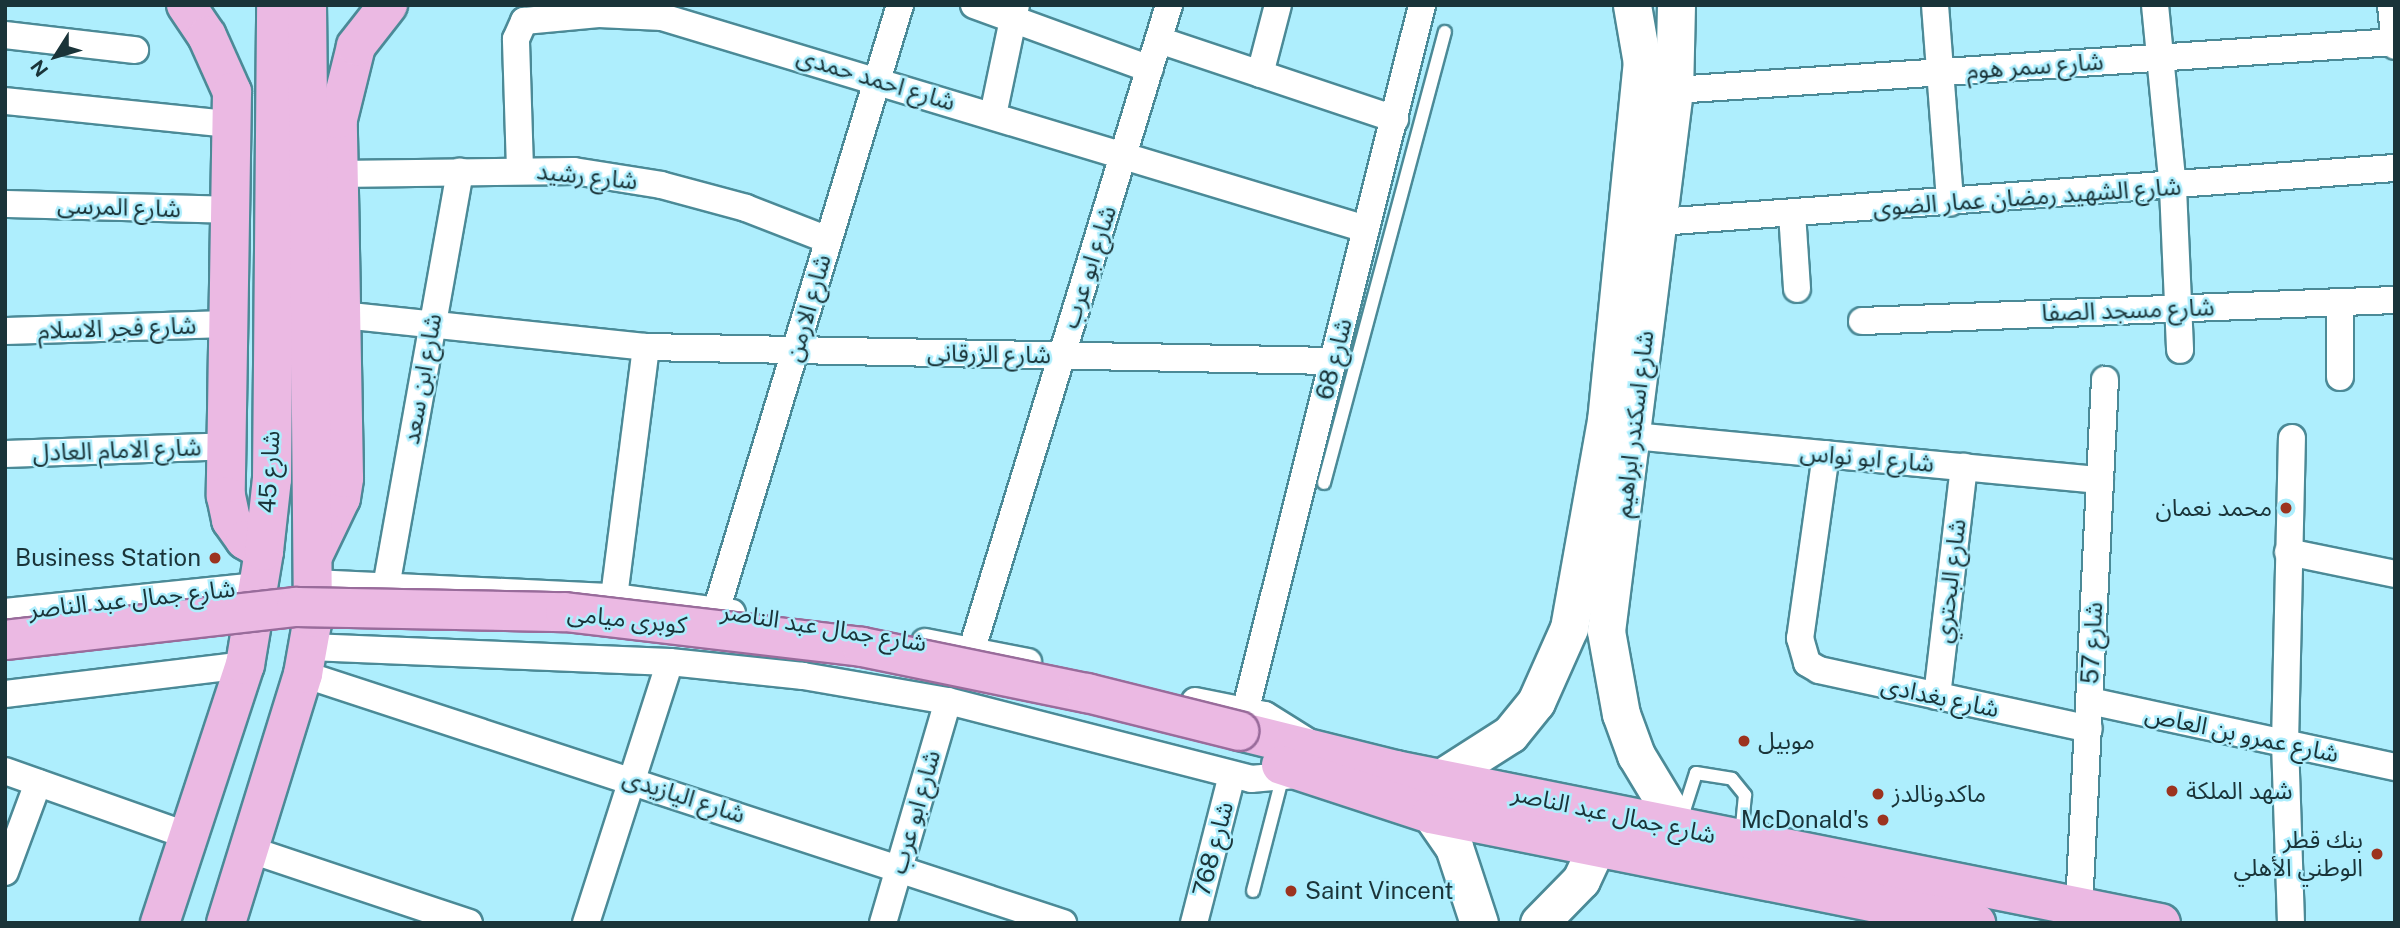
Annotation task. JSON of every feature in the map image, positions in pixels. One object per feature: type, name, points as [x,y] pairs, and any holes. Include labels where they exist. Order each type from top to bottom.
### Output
[{"type":"main road","points":[[186,5],[224,68],[236,125],[226,495],[231,520],[261,568]]},
{"type":"main road","name":"شارع 45","points":[[160,923],[245,665],[261,568],[272,479],[276,5]]},
{"type":"main road","name":"شارع 45","points":[[226,923],[306,661],[312,571],[307,5]]},
{"type":"main road","points":[[312,571],[341,498],[344,478],[337,174],[343,80],[356,46],[388,5]]},
{"type":"main road","name":"كوبرى ميامى","points":[[5,640],[296,607],[565,612],[862,647],[1087,692],[1236,742]]},
{"type":"main road","name":"كوبرى ميامى","points":[[5,664],[295,628],[565,629],[860,663],[1236,742]]},
{"type":"main road","name":"شارع جمال عبد الناصر","points":[[1236,742],[1431,814],[1595,850],[1976,923]]},
{"type":"main road","name":"شارع جمال عبد الناصر","points":[[1302,768],[1441,778],[2161,923]]},
{"type":"street","name":"شارع الارمن","points":[[716,611],[900,5]]},
{"type":"street","points":[[974,5],[1014,12],[1150,69]]},
{"type":"street","name":"شارع ابو عرب","points":[[972,649],[1169,5]]},
{"type":"street","points":[[1260,74],[1278,5]]},
{"type":"street","name":"شارع 68","points":[[1236,742],[1334,402],[1333,362],[1366,229],[1400,133],[1422,5]]},
{"type":"street","name":"شارع اسكندر ابراهيم","points":[[1632,5],[1664,71],[1659,222],[1606,631],[1621,714],[1636,755],[1680,828]]},
{"type":"street","name":"شارع اسكندر ابراهيم","points":[[1441,778],[1499,742],[1536,702],[1569,628],[1676,5]]},
{"type":"street","points":[[1935,5],[1950,202]]},
{"type":"street","points":[[2155,5],[2173,188],[2180,350]]},
{"type":"street","points":[[2391,5],[2395,43]]},
{"type":"street","points":[[993,116],[1014,12]]},
{"type":"street","name":"شارع احمد حمدى","points":[[520,169],[516,39],[524,21],[536,16],[662,18],[877,79],[1366,229]]},
{"type":"street","points":[[5,35],[135,50]]},
{"type":"street","points":[[1159,40],[1260,74],[1400,133]]},
{"type":"street","name":"شارع سمر هوم","points":[[1664,71],[1940,72],[2395,43]]},
{"type":"street","points":[[5,101],[236,125]]},
{"type":"street","name":"شارع الشهيد رمضان عمار الضوى","points":[[1659,222],[2173,188],[2395,168]]},
{"type":"street","name":"شارع رشيد","points":[[337,174],[574,170],[661,185],[746,208],[828,240]]},
{"type":"street","name":"شارع ابن سعد","points":[[386,586],[460,172]]},
{"type":"street","name":"شارع المرسى","points":[[5,204],[233,210]]},
{"type":"street","points":[[1792,213],[1797,289]]},
{"type":"street","name":"شارع مسجد الصفا","points":[[1862,321],[2395,300]]},
{"type":"street","points":[[2340,302],[2340,377]]},
{"type":"street","name":"شارع الزرقانى","points":[[342,315],[433,321],[646,347],[1333,362]]},
{"type":"street","name":"شارع فجر الاسلام","points":[[5,331],[229,324]]},
{"type":"street","points":[[614,597],[646,347]]},
{"type":"street","name":"شارع 57","points":[[2079,907],[2105,380]]},
{"type":"street","name":"شارع ابو نواس","points":[[1633,436],[2100,480]]},
{"type":"street","points":[[2291,923],[2285,744],[2292,438]]},
{"type":"street","name":"شارع الامام العادل","points":[[5,454],[229,446]]},
{"type":"street","name":"شارع بغدادى","points":[[1826,454],[1800,652],[1819,670],[2088,729]]},
{"type":"street","name":"شارع البحتري","points":[[1937,696],[1964,467]]},
{"type":"street","points":[[2288,552],[2395,574]]},
{"type":"street","name":"شارع جمال عبد الناصر","points":[[5,612],[261,568]]},
{"type":"street","name":"شارع جمال عبد الناصر","points":[[312,571],[386,586],[614,597],[972,649],[1236,742]]},
{"type":"street","name":"شارع جمال عبد الناصر","points":[[306,661],[670,662],[1236,742]]},
{"type":"street","name":"شارع اليازيدى","points":[[306,661],[634,779],[1063,923]]},
{"type":"street","points":[[586,923],[670,662]]},
{"type":"street","points":[[5,694],[245,665]]},
{"type":"street","name":"شارع ابو عرب","points":[[883,923],[948,701]]},
{"type":"street","name":"شارع عمرو بن العاص","points":[[2090,701],[2395,767]]},
{"type":"street","name":"شارع 768","points":[[1194,923],[1236,742]]},
{"type":"street","points":[[5,771],[189,836]]},
{"type":"street","points":[[5,872],[38,783]]},
{"type":"street","points":[[1431,814],[1454,847],[1479,923]]},
{"type":"street","points":[[248,849],[469,923]]},
{"type":"street","points":[[1539,923],[1581,880],[1595,850]]},
{"type":"lane","points":[[1324,483],[1334,402],[1400,133],[1445,32]]},
{"type":"lane","points":[[1253,891],[1302,768]]},
{"type":"lane","points":[[1680,828],[1690,780],[1705,771],[1741,786],[1741,840]]},
{"type":"place","name":"محمد نعمان","points":[[2286,508]]},
{"type":"place","name":"Business Station","points":[[215,558]]},
{"type":"place","name":"موبيل","points":[[1744,741]]},
{"type":"place","name":"شهد الملكة","points":[[2172,791]]},
{"type":"place","name":"ماكدونالدز","points":[[1878,794]]},
{"type":"place","name":"McDonald's","points":[[1883,820]]},
{"type":"place","name":"بنك قطر الوطني الأهلي","points":[[2377,854]]},
{"type":"place","name":"Saint Vincent","points":[[1291,891]]}]
